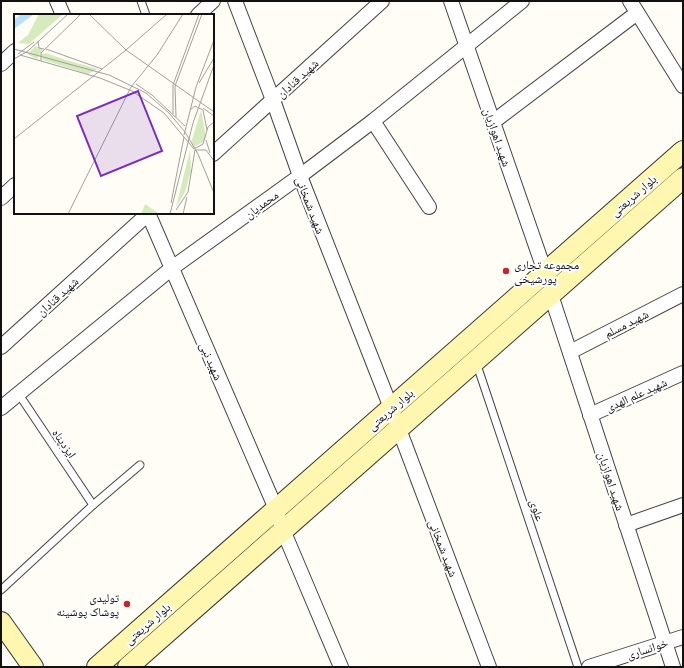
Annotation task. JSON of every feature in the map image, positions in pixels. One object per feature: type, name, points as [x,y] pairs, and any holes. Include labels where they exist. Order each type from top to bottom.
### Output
[{"type":"main road","name":"بلوار شریعتی","points":[[97,667],[683,151]]},
{"type":"main road","name":"بلوار شریعتی","points":[[128,667],[683,178]]},
{"type":"main road","points":[[1,622],[33,667]]},
{"type":"street","points":[[199,14],[213,1]]},
{"type":"street","name":"شهید شمخانی","points":[[235,1],[300,176],[391,408],[489,667]]},
{"type":"street","name":"شهید قنادان","points":[[214,153],[382,1]]},
{"type":"street","name":"شهید اهوازیان","points":[[451,1],[545,272]]},
{"type":"street","name":"محمدیان","points":[[1,408],[172,268],[300,176],[373,121],[522,1]]},
{"type":"street","points":[[493,122],[634,7],[683,86]]},
{"type":"street","points":[[1,64],[14,52]]},
{"type":"street","points":[[373,121],[429,207]]},
{"type":"street","points":[[1,198],[14,186]]},
{"type":"street","name":"شهید قنادان","points":[[1,347],[147,214]]},
{"type":"street","name":"شهید نبی","points":[[148,214],[276,509],[283,530]]},
{"type":"street","name":"شهید مسلم","points":[[570,352],[683,294]]},
{"type":"street","name":"شهید اهوازیان","points":[[551,295],[673,667]]},
{"type":"street","name":"شهید علم الهدی","points":[[590,414],[683,373]]},
{"type":"street","points":[[626,525],[683,505]]},
{"type":"street","points":[[283,530],[341,667]]},
{"type":"street","name":"خوانساری","points":[[589,667],[683,637]]},
{"type":"lane","points":[[140,1],[146,14]]},
{"type":"lane","name":"علوی","points":[[476,361],[578,667]]},
{"type":"lane","name":"ایزدپناه","points":[[18,393],[93,505]]},
{"type":"lane","points":[[1,590],[93,505],[140,465]]},
{"type":"place","name":"مجموعه تجاری پورشیخی","points":[[506,271]]},
{"type":"place","name":"تولیدی پوشاک پوشینه","points":[[127,604]]}]
